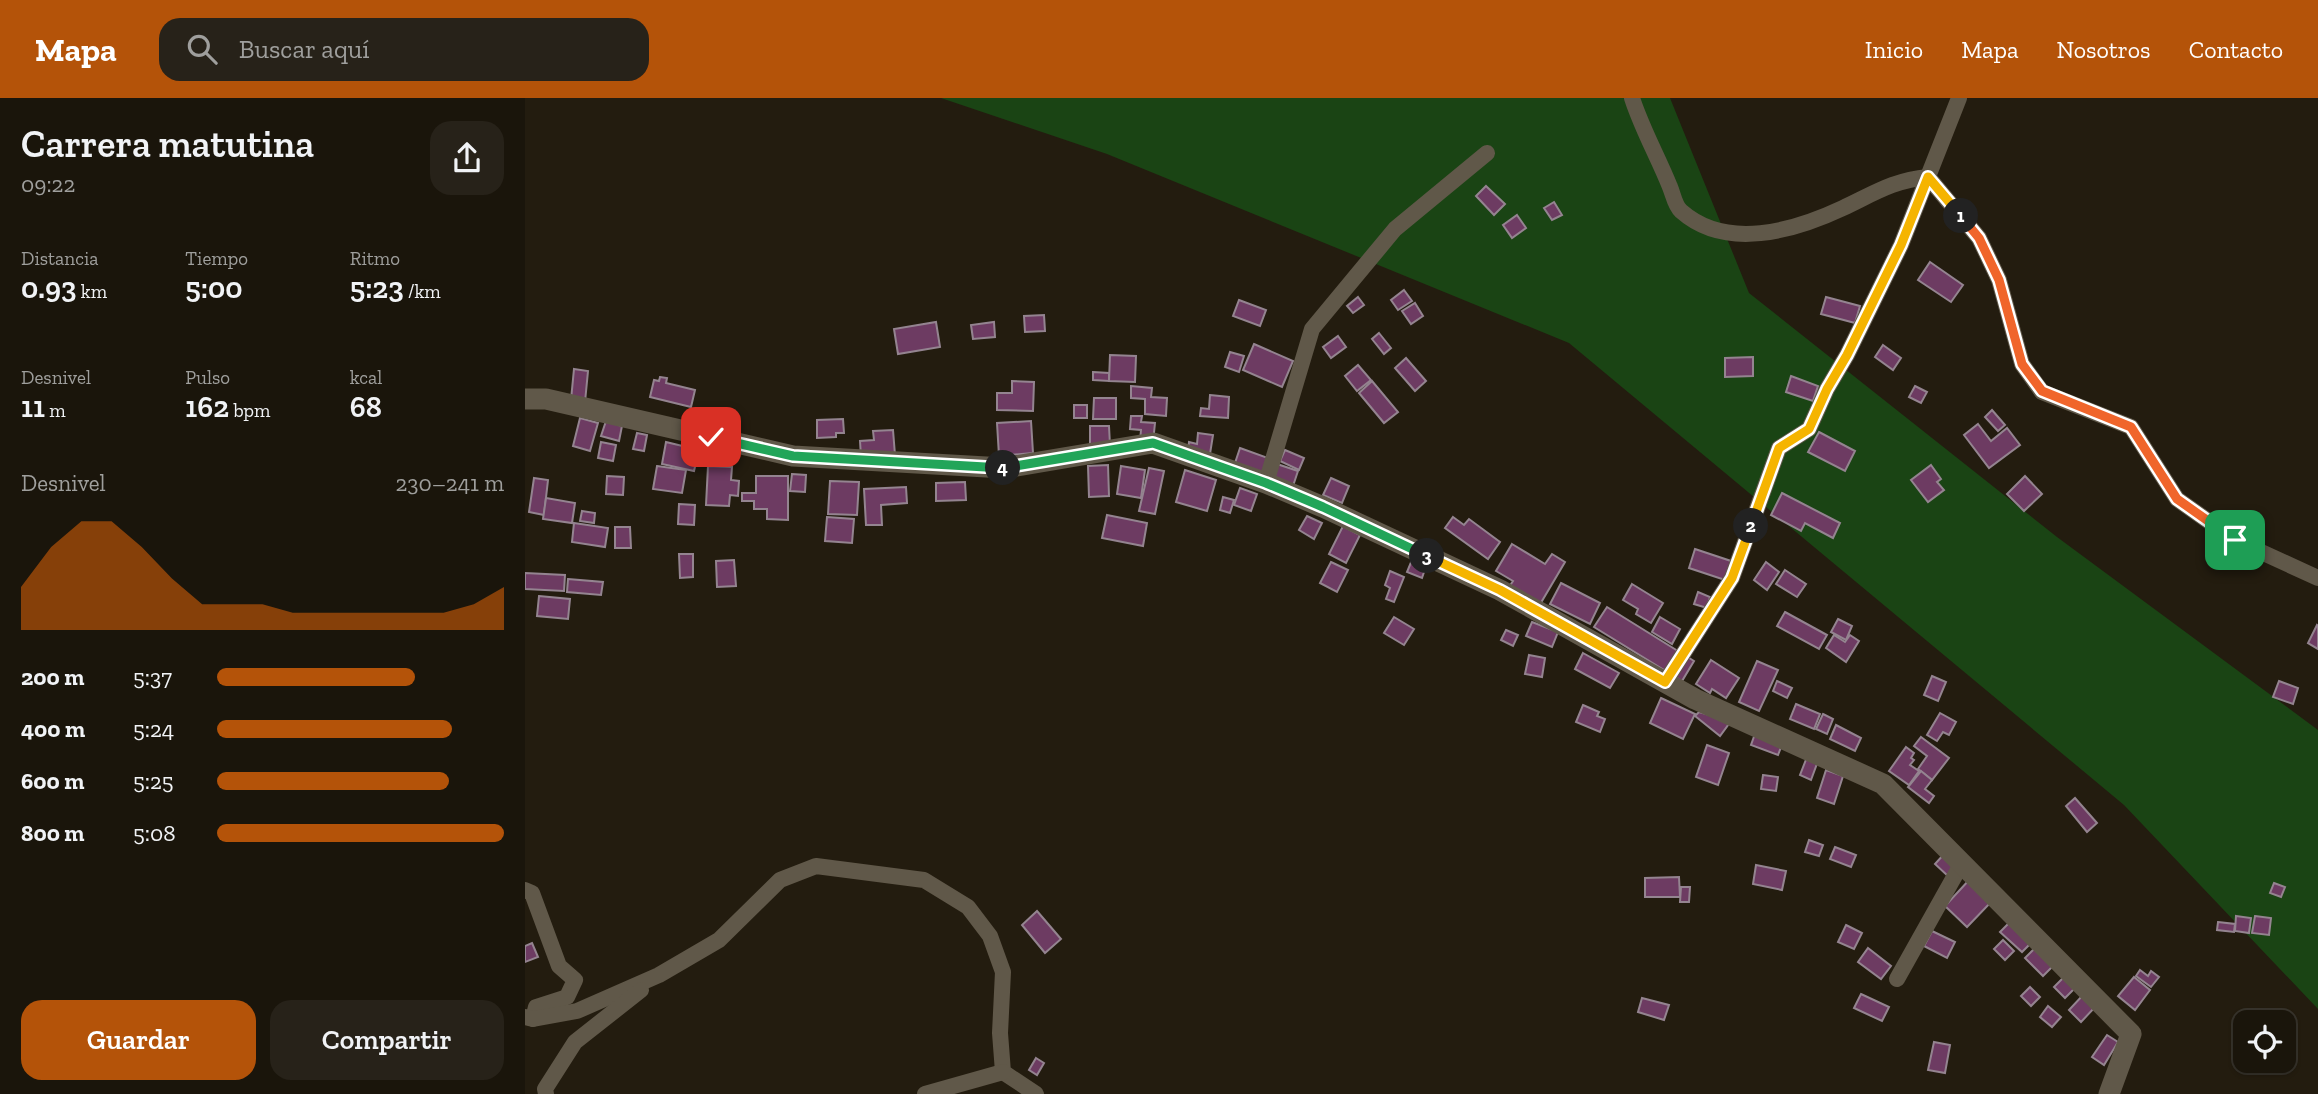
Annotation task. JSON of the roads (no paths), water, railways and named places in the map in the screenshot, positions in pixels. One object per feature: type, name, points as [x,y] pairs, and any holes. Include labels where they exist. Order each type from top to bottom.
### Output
[{"type":"street","points":[[1632,98],[1679,210],[1715,231],[1757,234],[1800,224],[1906,179],[1928,177]]},
{"type":"street","points":[[1665,682],[1732,578],[1779,448],[1809,429],[1827,389],[1847,355],[1901,245],[1959,98]]},
{"type":"street","points":[[1266,483],[1312,329],[1395,229],[1487,153]]},
{"type":"street","points":[[1928,177],[1979,238],[1999,280],[2022,364],[2042,391],[2131,427],[2177,499],[2235,540],[2318,578]]},
{"type":"street","points":[[525,399],[546,399],[793,456],[1004,468],[1153,443],[1266,483],[1323,507],[1500,590],[1695,699],[1883,784],[2131,1034],[2109,1094]]},
{"type":"street","points":[[1897,979],[1962,863]]},
{"type":"street","points":[[529,1018],[577,1011],[659,975],[719,940],[780,880],[816,866],[924,880],[968,907],[990,936],[1003,971],[1000,1033],[1003,1072]]},
{"type":"street","points":[[525,890],[532,893],[559,966],[575,981],[567,998],[536,1007],[529,1018]]},
{"type":"street","points":[[546,1094],[545,1088],[575,1042],[659,975]]},
{"type":"street","points":[[925,1094],[1003,1072],[1036,1094]]}]
